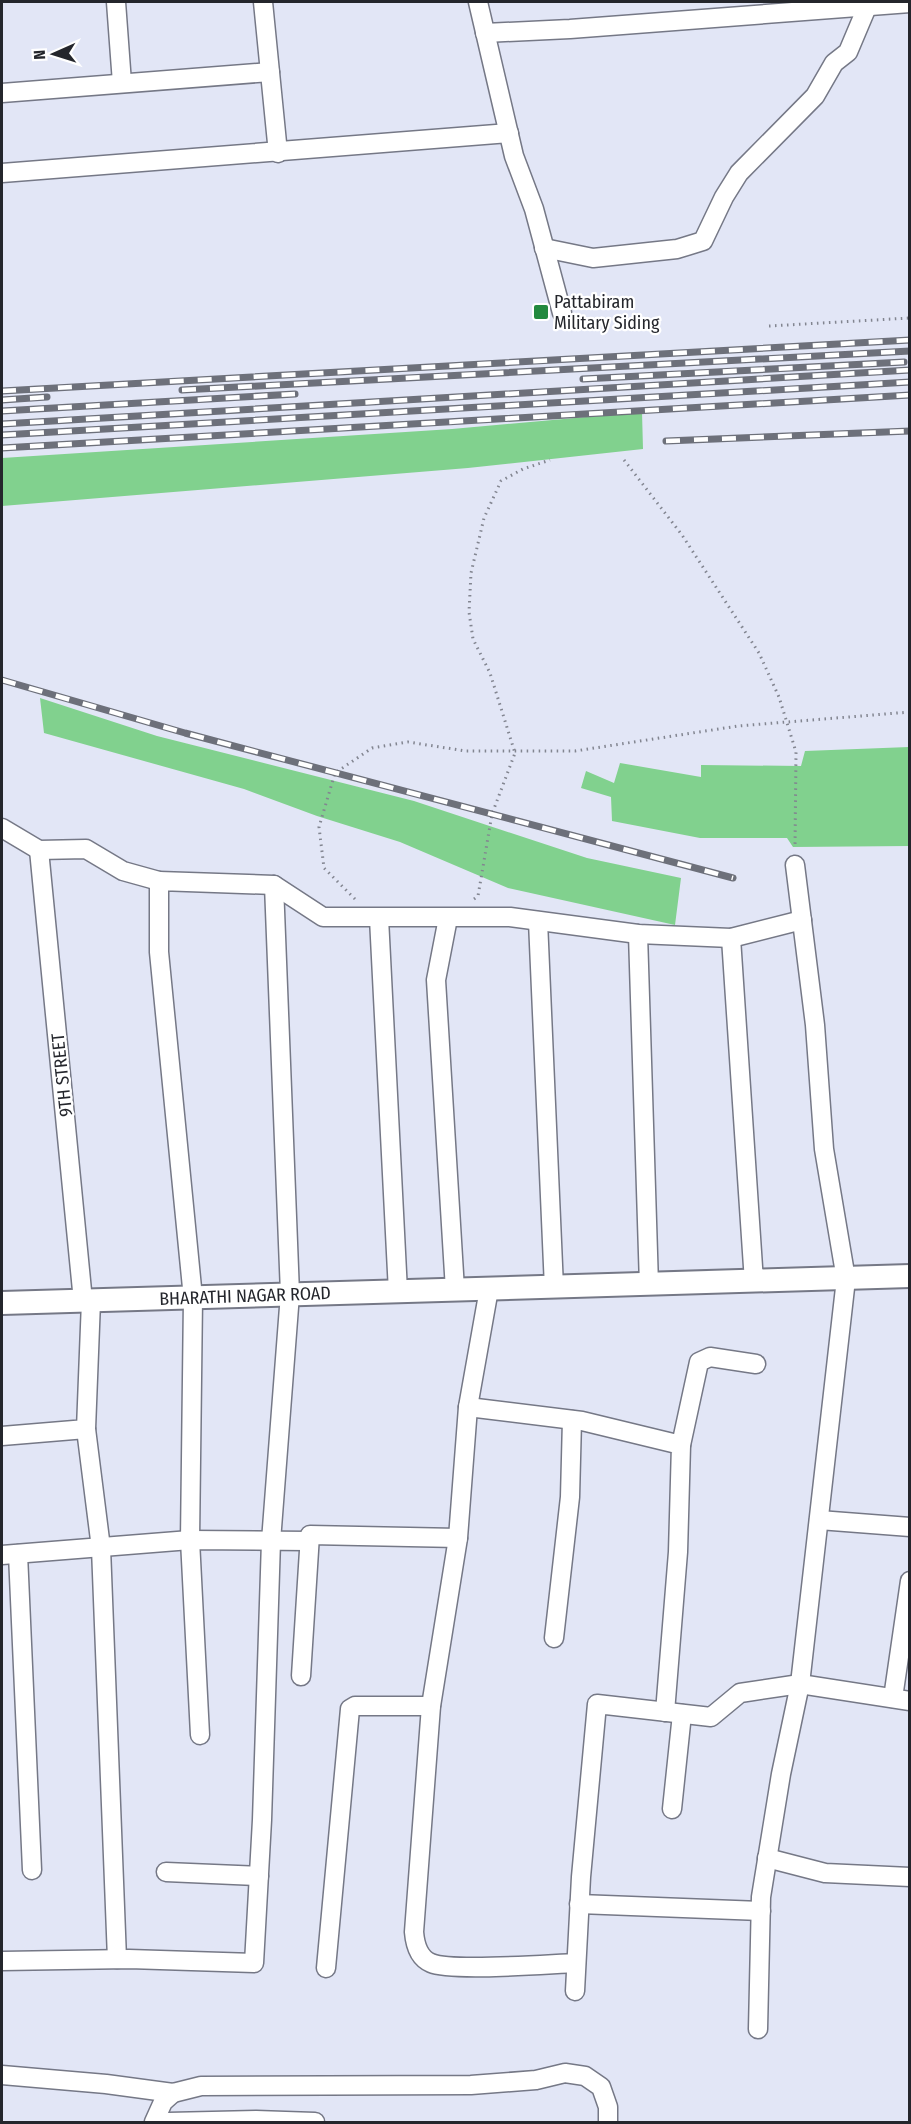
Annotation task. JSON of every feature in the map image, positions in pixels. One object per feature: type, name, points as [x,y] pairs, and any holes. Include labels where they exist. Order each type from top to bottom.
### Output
[{"type":"main road","name":"BHARATHI NAGAR ROAD","points":[[2,1303],[909,1276]]},
{"type":"street","points":[[116,2],[122,83]]},
{"type":"street","points":[[263,2],[278,153]]},
{"type":"street","points":[[478,2],[508,133],[534,209],[562,313]]},
{"type":"street","points":[[484,33],[570,29],[867,4],[909,3]]},
{"type":"street","points":[[544,248],[593,258],[677,249],[704,242],[724,197],[739,173],[815,96],[834,63],[848,52],[867,4]]},
{"type":"street","points":[[2,93],[270,72]]},
{"type":"street","points":[[2,173],[278,153],[508,133]]},
{"type":"street","points":[[2,828],[39,850],[86,849],[123,871],[159,881],[274,885],[323,917],[510,917],[638,934],[731,938],[802,920]]},
{"type":"street","name":"9TH STREET","points":[[39,850],[87,1301],[86,1429],[101,1548],[117,1959]]},
{"type":"street","points":[[758,2029],[761,1911],[767,1858],[780,1774],[800,1684],[846,1279],[824,1149],[815,1025],[795,865]]},
{"type":"street","points":[[159,881],[160,964],[193,1298],[190,1540],[200,1735]]},
{"type":"street","points":[[2,1961],[117,1959],[254,1963],[271,1541],[290,1294],[274,885]]},
{"type":"street","points":[[379,918],[398,1292]]},
{"type":"street","points":[[448,918],[436,980],[455,1290]]},
{"type":"street","points":[[538,921],[554,1287]]},
{"type":"street","points":[[638,934],[649,1285]]},
{"type":"street","points":[[731,938],[754,1282]]},
{"type":"street","points":[[489,1289],[468,1407],[458,1538],[431,1706],[414,1921],[416,1948],[431,1963],[459,1967],[576,1963]]},
{"type":"street","points":[[672,1809],[681,1445],[699,1362],[710,1357],[756,1364]]},
{"type":"street","points":[[468,1407],[572,1420],[681,1445]]},
{"type":"street","points":[[554,1638],[570,1497],[572,1420]]},
{"type":"street","points":[[2,1436],[86,1429]]},
{"type":"street","points":[[819,1520],[909,1527]]},
{"type":"street","points":[[301,1676],[310,1535],[458,1538]]},
{"type":"street","points":[[32,1870],[10,1554],[190,1540],[308,1541]]},
{"type":"street","points":[[575,1991],[579,1904],[597,1704],[711,1716],[740,1693],[800,1684],[901,1700],[909,1581]]},
{"type":"street","points":[[326,1968],[350,1709],[355,1706],[431,1706]]},
{"type":"street","points":[[767,1858],[825,1873],[909,1877]]},
{"type":"street","points":[[166,1872],[259,1876]]},
{"type":"street","points":[[579,1904],[761,1911]]},
{"type":"street","points":[[2,2075],[106,2084],[173,2093],[201,2086],[471,2085],[536,2080],[565,2073],[585,2076],[601,2087],[608,2107],[608,2122]]},
{"type":"street","points":[[154,2122],[163,2102],[173,2093]]},
{"type":"street","points":[[168,2122],[245,2120],[315,2122]]},
{"type":"path","points":[[769,326],[909,318]]},
{"type":"path","points":[[448,918],[478,896],[492,814],[514,753],[490,674],[474,639],[469,612],[471,573],[484,518],[501,481],[523,469],[550,460]]},
{"type":"path","points":[[624,460],[682,536],[759,653],[779,697],[796,752],[795,865]]},
{"type":"path","points":[[379,918],[360,905],[324,868],[319,827],[335,773],[372,748],[408,742],[466,751],[575,752],[728,728],[909,712]]},
{"type":"shaded area","points":[[642,412],[643,449],[468,468],[2,506],[2,458],[452,429]]},
{"type":"shaded area","points":[[40,698],[157,736],[414,801],[587,858],[681,878],[675,925],[508,888],[400,842],[317,816],[244,789],[44,733]]},
{"type":"shaded area","points":[[909,747],[909,846],[793,847],[787,838],[700,838],[612,821],[611,797],[581,788],[586,771],[614,783],[620,763],[701,777],[701,765],[801,766],[805,751]]},
{"type":"railway","points":[[2,391],[910,340]]},
{"type":"railway","points":[[182,390],[910,351]]},
{"type":"railway","points":[[583,379],[904,362]]},
{"type":"railway","points":[[2,424],[910,370]]},
{"type":"railway","points":[[2,435],[910,382]]},
{"type":"railway","points":[[2,411],[295,394]]},
{"type":"railway","points":[[2,448],[910,395]]},
{"type":"railway","points":[[2,400],[47,397]]},
{"type":"railway","points":[[666,441],[910,431]]},
{"type":"railway","points":[[2,680],[185,733],[733,878]]},
{"type":"place","name":"Pattabiram Military Siding","points":[[541,312]]}]
